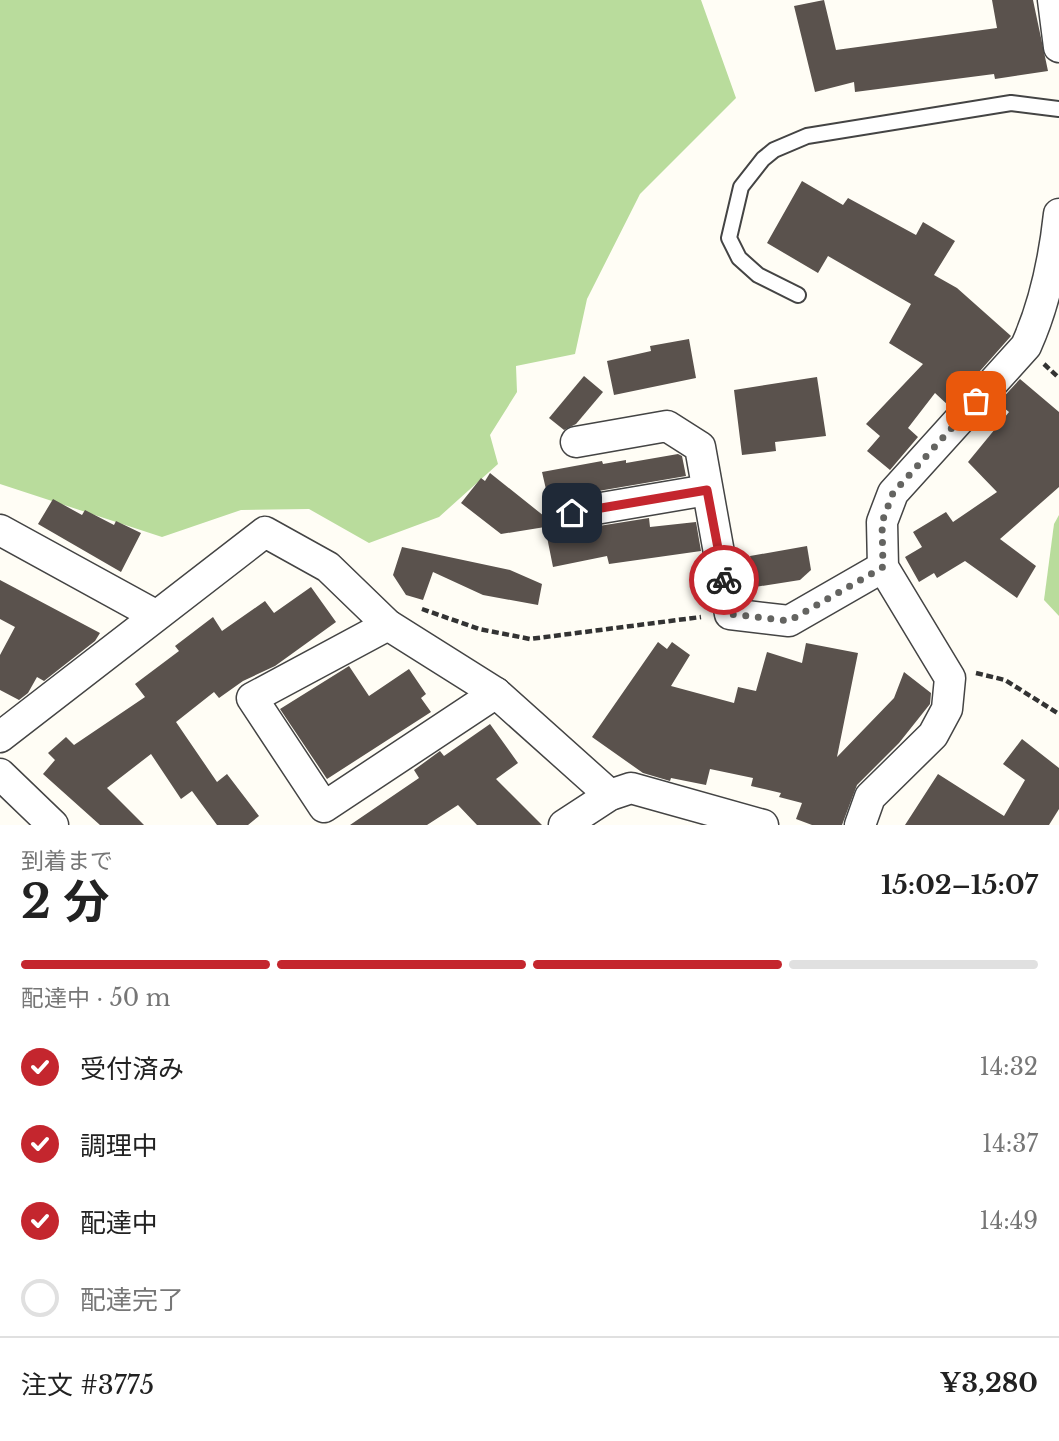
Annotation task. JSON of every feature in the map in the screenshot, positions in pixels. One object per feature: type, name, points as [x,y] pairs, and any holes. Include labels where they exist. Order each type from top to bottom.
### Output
[{"type":"street","points":[[1053,0],[1059,47]]},
{"type":"street","points":[[860,825],[870,797],[933,734],[947,709],[950,678],[883,567],[882,522],[893,493],[1026,346],[1036,323],[1055,254],[1059,214]]},
{"type":"street","points":[[576,442],[667,426],[700,447],[730,614],[789,621],[883,567]]},
{"type":"street","points":[[572,513],[707,490]]},
{"type":"street","points":[[0,530],[155,615]]},
{"type":"street","points":[[0,737],[265,531],[328,567],[388,625],[496,693],[610,795]]},
{"type":"street","points":[[388,625],[252,698],[324,807],[496,693]]},
{"type":"street","points":[[0,774],[53,825]]},
{"type":"street","points":[[564,825],[610,795],[631,788],[763,825]]},
{"type":"lane","points":[[798,295],[758,275],[739,258],[729,238],[741,187],[762,159],[774,150],[807,136],[1010,103],[1059,110]]},
{"type":"path","points":[[413,605],[479,629],[530,639],[605,627],[730,614]]},
{"type":"path","points":[[974,672],[1005,680],[1059,715]]},
{"type":"green space","points":[[0,0],[701,0],[736,98],[640,194],[587,299],[575,354],[516,366],[517,392],[490,435],[498,464],[439,517],[369,543],[309,509],[241,510],[162,537],[0,484]]},
{"type":"green space","points":[[1059,515],[1059,616],[1044,600],[1054,524]]},
{"type":"building","points":[[824,0],[836,50],[997,28],[992,0],[1033,0],[1048,71],[995,79],[994,74],[855,92],[854,82],[815,92],[794,6]]},
{"type":"building","points":[[802,181],[843,205],[848,198],[916,235],[923,222],[955,241],[934,275],[957,288],[1011,336],[949,406],[935,393],[908,428],[918,437],[890,470],[867,451],[880,436],[866,424],[923,364],[889,343],[911,304],[828,256],[818,273],[767,243]]},
{"type":"building","points":[[689,339],[696,378],[614,395],[607,361],[651,351],[650,346]]},
{"type":"building","points":[[584,376],[603,392],[576,424],[564,430],[549,418]]},
{"type":"building","points":[[817,377],[826,436],[775,442],[776,451],[742,455],[734,390]]},
{"type":"building","points":[[1020,379],[1059,412],[1059,487],[1000,539],[1036,566],[1017,598],[965,561],[937,578],[934,573],[919,582],[905,557],[922,547],[913,532],[946,512],[953,522],[997,492],[968,462],[1009,412],[998,403]]},
{"type":"building","points":[[678,454],[682,456],[686,476],[569,496],[556,506],[555,517],[565,529],[574,530],[649,518],[650,527],[696,522],[701,551],[609,564],[607,556],[553,567],[545,527],[501,534],[461,503],[481,478],[485,481],[490,473],[554,524],[542,472],[602,461],[603,464],[626,460],[626,463]]},
{"type":"building","points":[[53,499],[82,515],[85,510],[114,525],[116,521],[141,533],[121,572],[38,524]]},
{"type":"building","points":[[807,546],[811,570],[800,580],[755,587],[750,556]]},
{"type":"building","points":[[402,547],[510,570],[542,584],[538,605],[483,595],[433,572],[423,600],[406,595],[393,575]]},
{"type":"building","points":[[0,580],[100,633],[95,641],[44,681],[37,677],[28,693],[19,700],[0,690],[0,655],[15,627],[0,619]]},
{"type":"building","points":[[311,587],[336,622],[275,666],[243,681],[219,698],[214,692],[176,722],[217,782],[227,774],[259,816],[248,825],[217,825],[192,791],[181,799],[151,754],[107,788],[144,825],[100,825],[43,774],[55,760],[48,753],[66,737],[74,745],[145,697],[135,684],[179,651],[175,646],[213,617],[222,631],[265,601],[274,613]]},
{"type":"building","points":[[658,642],[667,649],[672,642],[690,655],[671,686],[734,703],[738,687],[756,691],[767,652],[802,663],[806,643],[858,653],[837,757],[894,698],[904,672],[931,693],[930,704],[899,743],[857,785],[842,825],[812,825],[796,819],[802,803],[779,797],[781,793],[751,786],[753,778],[710,769],[706,785],[671,778],[670,781],[643,773],[592,737]]},
{"type":"building","points":[[349,666],[369,696],[409,669],[426,694],[421,698],[431,712],[327,779],[280,709]]},
{"type":"building","points":[[490,724],[518,763],[496,779],[542,825],[477,825],[458,805],[427,825],[350,825],[419,778],[414,770],[440,751],[444,756]]},
{"type":"building","points":[[1022,739],[1059,768],[1059,809],[1049,825],[905,825],[938,774],[1004,816],[1025,780],[1003,764]]},
{"type":"way so far","points":[[724,580],[730,614],[789,621],[883,567],[882,522],[893,493],[976,401]]},
{"type":"route","points":[[572,513],[707,490],[724,580]]}]
